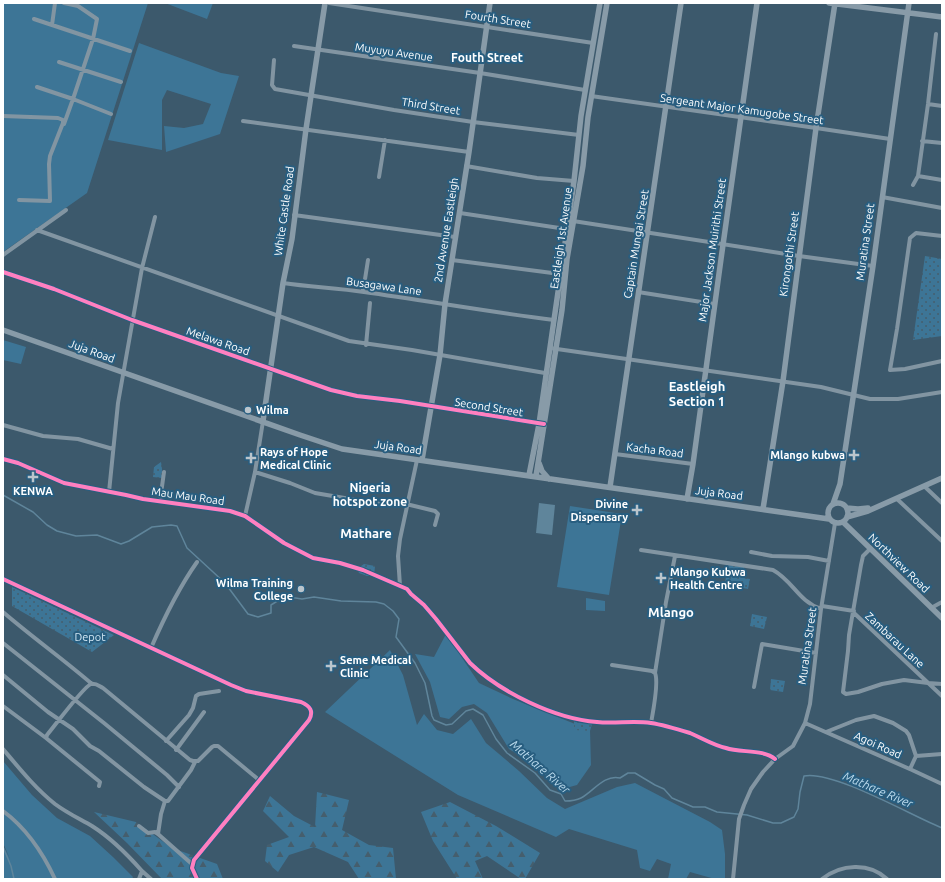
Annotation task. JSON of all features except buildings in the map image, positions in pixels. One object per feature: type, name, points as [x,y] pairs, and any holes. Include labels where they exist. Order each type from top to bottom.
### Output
[{"type":"main road","name":"White Castle Road","points":[[262,421],[283,283],[292,239],[306,129],[325,3]]},
{"type":"main road","name":"2nd Avenue Eastleigh","points":[[419,460],[432,407],[440,355],[445,304],[460,213],[490,3]]},
{"type":"main road","name":"Eastleigh 1st Avenue","points":[[541,424],[545,373],[553,349],[554,320],[566,229],[574,181],[585,90],[600,3]]},
{"type":"main road","name":"Eastleigh 1st Avenue","points":[[536,476],[535,461],[583,166],[591,96],[606,3]]},
{"type":"main road","name":"Captain Mungai Street","points":[[610,487],[681,3]]},
{"type":"main road","name":"Major Jackson Muirithi Street","points":[[687,499],[706,372],[722,244],[742,118],[757,3]]},
{"type":"main road","points":[[833,3],[942,17]]},
{"type":"main road","name":"Kirongothi Street","points":[[763,508],[783,381],[833,3]]},
{"type":"main road","name":"Muratina Street","points":[[833,504],[840,484],[852,395],[873,266],[909,3]]},
{"type":"main road","name":"Juja Road","points":[[3,330],[342,449],[510,472],[687,499],[763,508],[829,519]]},
{"type":"main road","name":"Eastleigh 1st Avenue","points":[[529,475],[535,461]]},
{"type":"main road","points":[[510,472],[524,470],[535,461],[549,479]]},
{"type":"main road","points":[[882,505],[858,510],[839,503],[833,504],[828,512],[829,519],[835,523],[845,520],[897,499],[942,478]]},
{"type":"main road","name":"Muratina Street","points":[[840,484],[845,506]]},
{"type":"main road","points":[[845,506],[845,520]]},
{"type":"main road","name":"Juja Road","points":[[807,516],[828,512]]},
{"type":"main road","name":"Northview Road","points":[[845,520],[870,549],[942,618]]},
{"type":"street","points":[[52,25],[55,3]]},
{"type":"street","points":[[19,200],[50,201],[50,160],[73,99],[97,23],[96,18],[78,6],[64,3]]},
{"type":"street","name":"Fourth Street","points":[[329,3],[593,43]]},
{"type":"street","points":[[34,19],[130,51]]},
{"type":"street","points":[[913,185],[918,176],[936,34]]},
{"type":"street","points":[[936,43],[942,44]]},
{"type":"street","name":"Muyuyu Avenue","points":[[294,46],[585,90]]},
{"type":"street","name":"Third Street","points":[[274,60],[272,85],[275,89],[473,122],[579,135]]},
{"type":"street","points":[[59,62],[121,82]]},
{"type":"street","points":[[37,87],[111,114]]},
{"type":"street","name":"Sergeant Major Kamugobe Street","points":[[591,96],[666,108],[890,139]]},
{"type":"street","points":[[928,104],[942,106]]},
{"type":"street","points":[[3,116],[63,120],[64,123],[61,131]]},
{"type":"street","points":[[243,121],[469,152]]},
{"type":"street","points":[[379,176],[385,140]]},
{"type":"street","points":[[922,141],[942,144]]},
{"type":"street","points":[[466,166],[522,175],[574,181]]},
{"type":"street","points":[[918,176],[942,180]]},
{"type":"street","points":[[882,197],[942,208]]},
{"type":"street","points":[[3,255],[66,210]]},
{"type":"street","points":[[460,213],[566,229]]},
{"type":"street","points":[[294,215],[455,237]]},
{"type":"street","points":[[109,492],[116,417],[123,372],[142,268],[155,216]]},
{"type":"street","points":[[573,221],[873,266]]},
{"type":"street","points":[[37,230],[349,342],[412,350],[545,373]]},
{"type":"street","points":[[942,236],[916,233],[910,238],[890,370],[905,369],[942,361]]},
{"type":"street","points":[[363,292],[368,260]]},
{"type":"street","points":[[452,260],[560,274]]},
{"type":"street","name":"Melawa Road","points":[[3,272],[54,289],[132,320],[345,393],[432,407]]},
{"type":"street","name":"Busagawa Lane","points":[[283,283],[363,292],[554,320]]},
{"type":"street","points":[[638,292],[714,304]]},
{"type":"street","points":[[366,345],[370,303]]},
{"type":"street","points":[[553,349],[706,372],[783,381],[821,387],[870,399],[884,400],[916,397],[942,392]]},
{"type":"street","name":"Second Street","points":[[432,407],[541,424]]},
{"type":"street","points":[[245,516],[255,472],[262,421]]},
{"type":"street","points":[[3,425],[42,436],[78,439],[113,449]]},
{"type":"street","name":"Kacha Road","points":[[615,454],[693,464]]},
{"type":"street","name":"Mau Mau Road","points":[[3,459],[18,463],[59,482],[160,501],[230,512],[245,516],[284,543],[313,558],[340,563],[363,570],[407,589],[424,605],[470,663],[488,678],[512,693],[543,708],[572,718],[597,722],[613,723],[637,721],[651,723],[690,733],[709,743],[726,749],[768,754],[775,759]]},
{"type":"street","points":[[400,586],[399,549],[406,504],[419,460]]},
{"type":"street","points":[[160,501],[164,472]]},
{"type":"street","points":[[255,472],[318,494],[374,503],[406,504],[437,512],[435,525]]},
{"type":"street","points":[[924,486],[942,503]]},
{"type":"street","points":[[897,499],[942,542]]},
{"type":"street","name":"Muratina Street","points":[[733,879],[739,820],[744,805],[767,766],[793,746],[805,723],[810,704],[822,608],[835,523]]},
{"type":"street","points":[[870,549],[862,559],[849,635],[843,692],[846,694],[858,692],[882,684],[904,680],[942,684]]},
{"type":"street","points":[[641,550],[773,570],[780,574],[805,601],[812,606],[854,612]]},
{"type":"street","points":[[752,552],[772,556],[808,557],[829,561]]},
{"type":"street","points":[[651,723],[656,687],[655,674],[675,556]]},
{"type":"street","points":[[151,648],[185,579],[197,562]]},
{"type":"street","points":[[3,579],[246,691],[296,701],[305,704],[312,711],[312,714],[308,720],[194,860],[193,872],[197,879]]},
{"type":"street","points":[[931,608],[942,602]]},
{"type":"street","points":[[3,612],[17,625],[65,661],[92,684],[96,684],[103,688],[176,750],[195,762]]},
{"type":"street","name":"Zambarau Lane","points":[[854,612],[942,696]]},
{"type":"street","points":[[3,643],[167,775],[179,787]]},
{"type":"street","points":[[754,687],[762,644],[816,653]]},
{"type":"street","points":[[612,665],[652,671],[655,674]]},
{"type":"street","points":[[3,675],[48,712],[73,729],[90,746],[99,751],[144,788],[165,802]]},
{"type":"street","points":[[46,738],[75,700],[87,686],[92,684]]},
{"type":"street","points":[[166,741],[189,715],[198,694],[219,691]]},
{"type":"street","points":[[3,706],[46,738],[100,782],[99,786]]},
{"type":"street","points":[[176,750],[204,712]]},
{"type":"street","points":[[826,732],[856,720],[874,716],[893,723],[906,731],[909,735],[916,756],[910,769]]},
{"type":"street","name":"Agoi Road","points":[[805,723],[942,784]]},
{"type":"street","points":[[158,834],[161,814],[165,802],[168,801],[179,787],[195,762],[200,760],[214,746],[218,746],[259,780]]},
{"type":"street","points":[[3,749],[30,781],[54,803],[111,840],[151,879]]},
{"type":"street","points":[[916,756],[942,754]]},
{"type":"street","points":[[3,811],[29,836],[55,879]]},
{"type":"street","points":[[139,826],[148,833],[155,832],[158,834],[193,865]]},
{"type":"street","points":[[822,879],[840,869],[856,867],[870,869],[887,879]]},
{"type":"street","points":[[139,879],[142,871]]},
{"type":"green space","points":[[3,3],[148,3],[87,193],[3,252]]},
{"type":"green space","points":[[165,3],[213,3],[207,19]]},
{"type":"green space","points":[[139,43],[221,73],[239,76],[220,134],[166,152],[164,126],[184,128],[203,124],[211,104],[167,90],[162,100],[162,150],[108,140]]},
{"type":"green space","points":[[925,256],[942,259],[942,336],[913,340]]},
{"type":"green space","points":[[3,340],[26,347],[21,364],[3,360]]},
{"type":"green space","points":[[161,462],[162,478],[153,477],[154,467]]},
{"type":"green space","points":[[570,506],[622,514],[609,595],[557,587]]},
{"type":"green space","points":[[364,564],[375,566],[374,576],[367,576],[359,573],[357,569]]},
{"type":"green space","points":[[728,565],[744,567],[743,578],[750,579],[748,589],[725,583]]},
{"type":"green space","name":"Depot","points":[[12,587],[114,635],[92,652],[12,606]]},
{"type":"green space","points":[[586,598],[605,601],[605,611],[586,610]]},
{"type":"green space","points":[[752,614],[767,617],[764,629],[750,626]]},
{"type":"green space","points":[[446,634],[479,683],[513,699],[590,730],[591,765],[577,785],[566,788],[554,782],[533,764],[509,749],[487,713],[474,704],[462,707],[449,719],[440,717],[430,682],[415,654],[434,657]]},
{"type":"green space","points":[[390,650],[403,675],[417,725],[424,714],[437,730],[453,734],[471,719],[486,743],[519,771],[547,798],[565,809],[617,787],[635,783],[710,822],[722,830],[725,854],[725,879],[715,879],[690,872],[686,879],[668,879],[671,864],[657,859],[650,871],[640,868],[637,850],[569,829],[556,837],[458,795],[325,712]]},
{"type":"green space","points":[[771,679],[785,681],[783,692],[770,690]]},
{"type":"green space","points":[[574,721],[592,724],[590,731],[574,730]]},
{"type":"green space","points":[[3,761],[32,795],[57,818],[90,836],[133,877],[132,879],[3,879],[3,845],[10,859],[3,843]]},
{"type":"green space","points":[[317,792],[349,800],[342,830],[369,845],[393,848],[396,879],[359,879],[348,862],[314,847],[289,855],[278,872],[265,861],[267,845],[289,837],[263,811],[270,796],[294,816],[315,827]]},
{"type":"green space","points":[[450,802],[496,826],[540,853],[525,879],[521,879],[487,856],[475,861],[483,879],[457,879],[433,841],[421,812]]},
{"type":"green space","points":[[94,812],[136,822],[172,848],[217,864],[223,879],[162,879]]},
{"type":"shaded area","points":[[539,503],[555,505],[552,535],[536,533]]},
{"type":"waterway","name":"Mathare River","points":[[3,495],[33,512],[47,525],[57,531],[76,536],[97,535],[121,544],[129,541],[152,527],[171,525],[177,526],[187,548],[225,583],[248,614],[258,617],[271,613],[271,605],[279,600],[289,597],[302,599],[314,597],[341,601],[376,602],[384,604],[393,611],[399,619],[396,637],[415,663],[425,683],[434,720],[446,725],[452,724],[466,711],[473,709],[483,715],[496,739],[507,753],[535,773],[550,790],[561,794],[565,801],[573,801],[581,798],[604,781],[614,777],[620,778],[628,773],[635,773],[664,789],[672,798],[693,807],[705,807],[717,812],[747,815],[773,823],[781,823],[794,817],[798,809],[804,776],[817,776],[834,780],[873,795],[942,828]]},
{"type":"waterway","points":[[3,847],[11,866],[14,879]]},
{"type":"cycle path","points":[[3,272],[54,289],[132,320],[331,390],[357,396],[400,401],[544,424]]},
{"type":"cycle path","points":[[3,459],[18,463],[64,483],[143,499],[230,511],[245,516],[284,543],[313,558],[340,563],[363,570],[407,589],[424,605],[470,663],[482,674],[512,694],[546,710],[581,720],[611,723],[638,722],[661,725],[690,733],[721,747],[758,752],[775,759]]},
{"type":"cycle path","points":[[3,579],[231,685],[246,691],[301,702],[307,705],[310,709],[311,714],[309,720],[194,860],[192,868],[197,879]]},
{"type":"place","name":"Wilma","points":[[248,410]]},
{"type":"place","name":"Mlango kubwa","points":[[854,455]]},
{"type":"place","name":"Rays of Hope Medical Clinic","points":[[251,458]]},
{"type":"place","name":"KENWA","points":[[33,477]]},
{"type":"place","name":"Divine Dispensary","points":[[637,510]]},
{"type":"place","name":"Mlango Kubwa Health Centre","points":[[661,578]]},
{"type":"place","name":"Wilma Training College","points":[[301,589]]},
{"type":"place","name":"Seme Medical Clinic","points":[[331,666]]},
{"type":"district","name":"Fouth Street","points":[[487,58]]},
{"type":"district","name":"Eastleigh Section 1","points":[[697,394]]},
{"type":"district","name":"Nigeria hotspot zone","points":[[370,495]]},
{"type":"district","name":"Mathare","points":[[366,533]]},
{"type":"district","name":"Mlango","points":[[671,612]]}]
